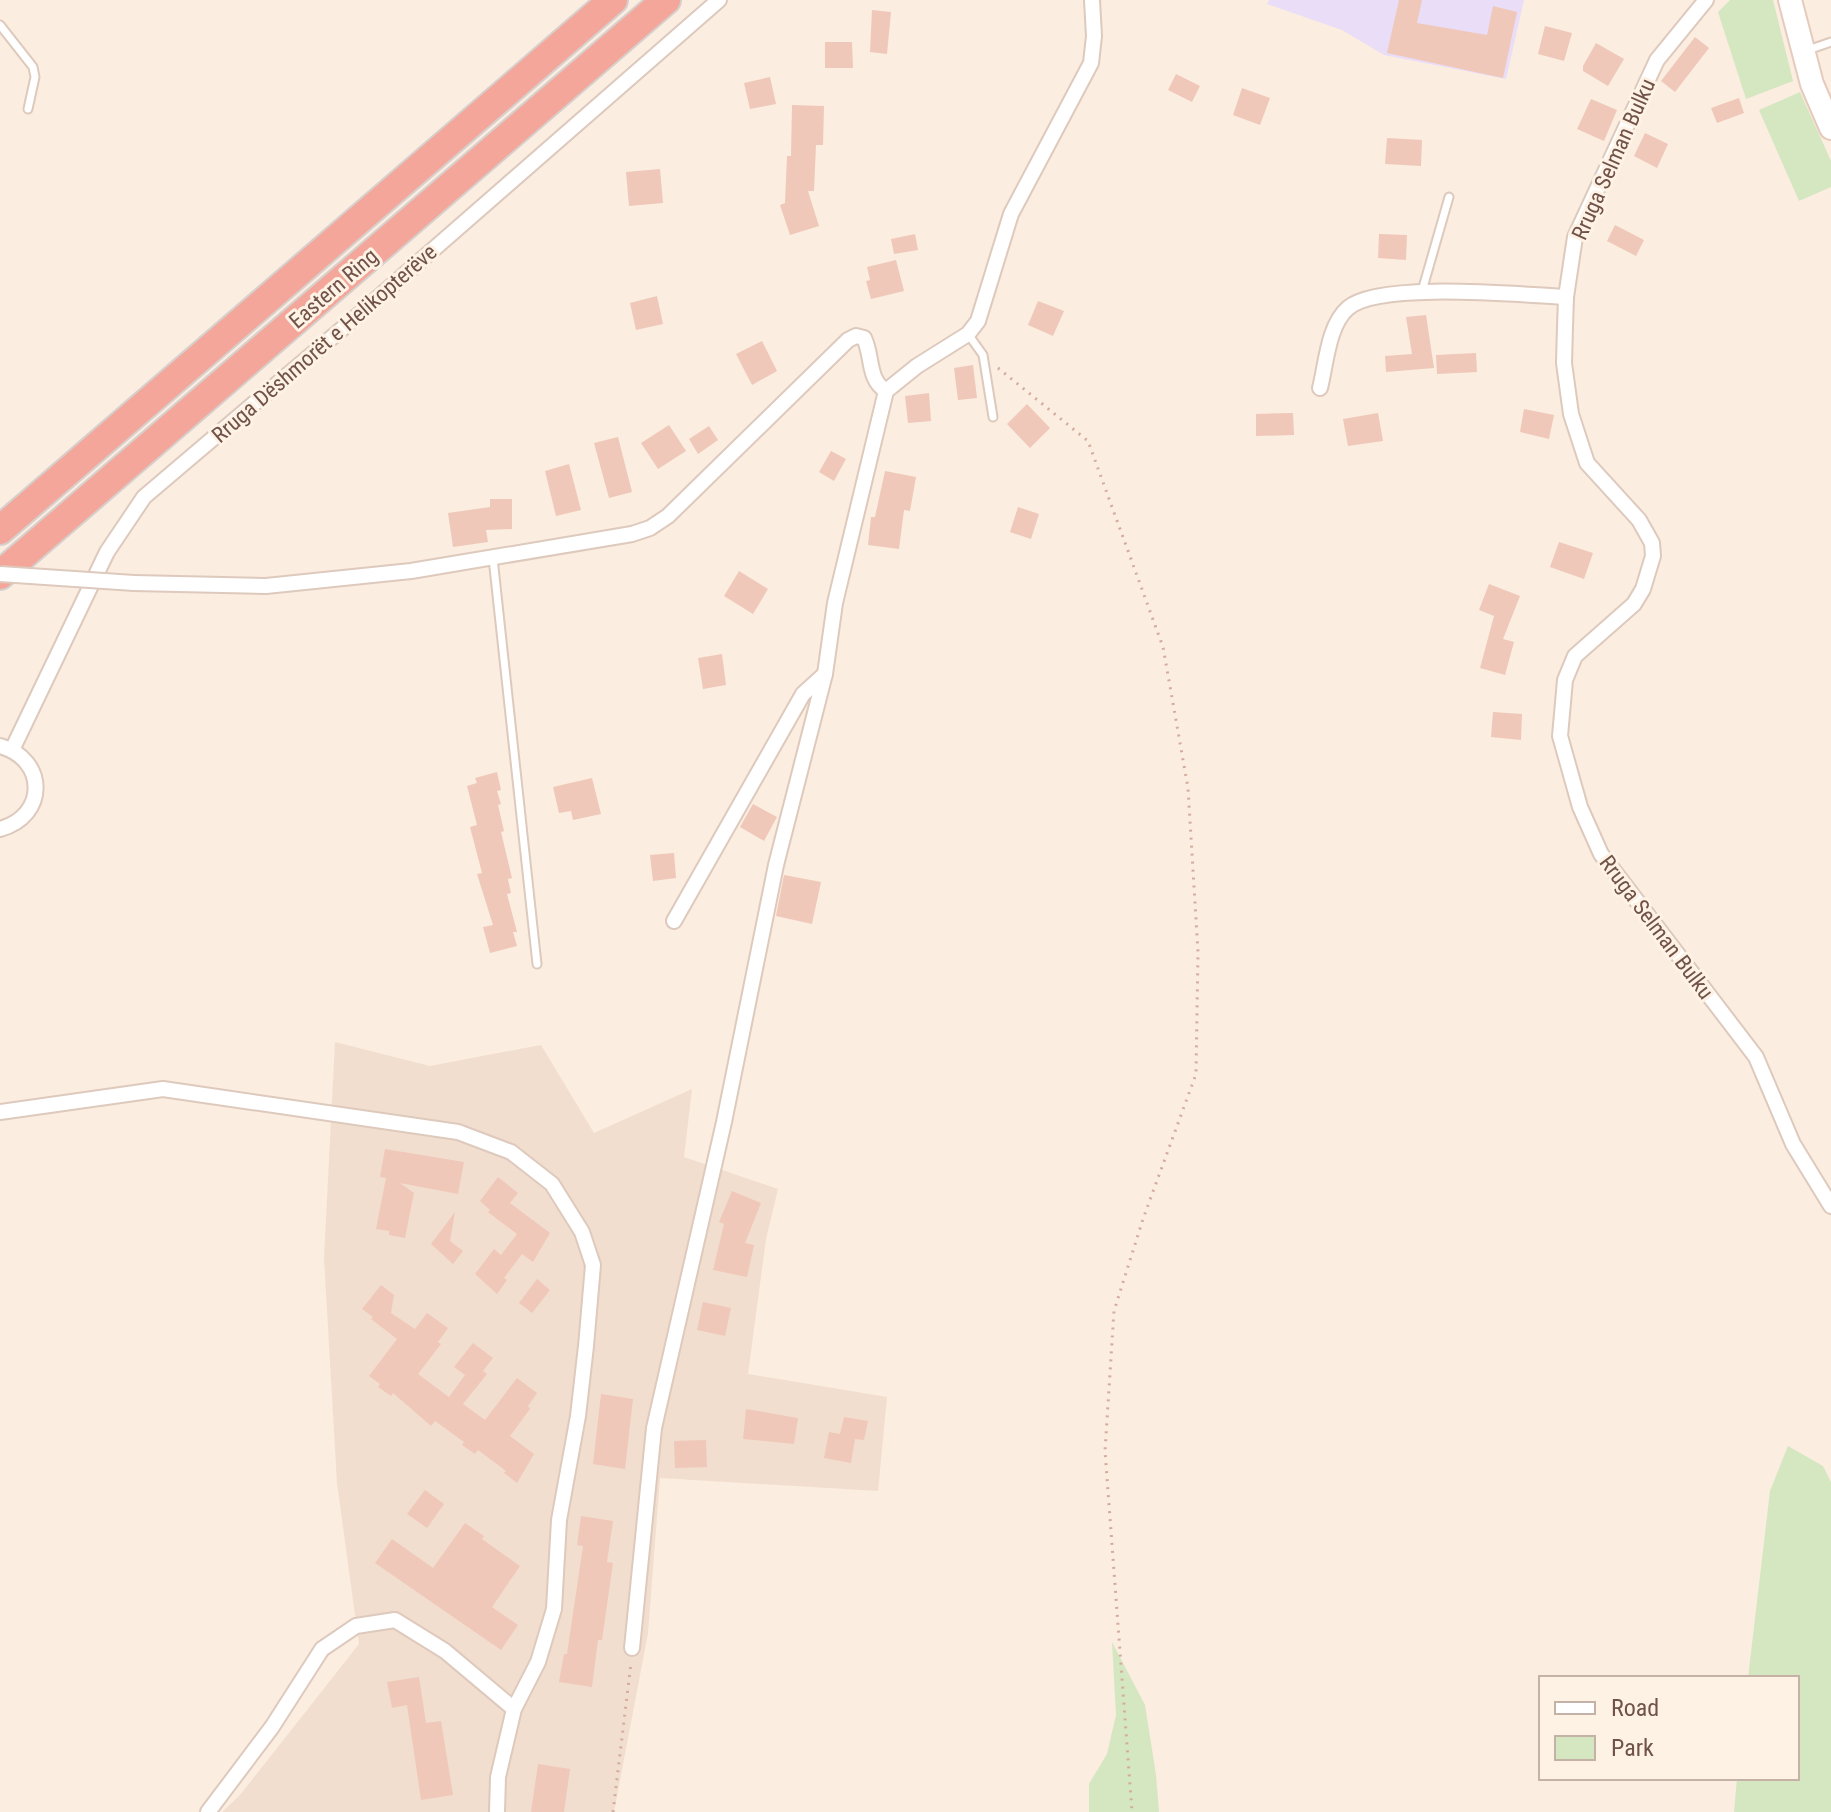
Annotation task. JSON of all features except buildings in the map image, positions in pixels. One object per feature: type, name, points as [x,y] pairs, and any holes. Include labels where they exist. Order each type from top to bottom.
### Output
[{"type":"highway","name":"Eastern Ring","points":[[0,530],[613,0]]},
{"type":"highway","name":"Eastern Ring","points":[[0,575],[666,0]]},
{"type":"street","name":"Rruga Dëshmorët e Helikopterëve","points":[[6,748],[83,607],[107,552],[144,497],[356,317],[719,0]]},
{"type":"street","points":[[632,1648],[654,1428],[724,1122],[776,865],[825,674],[835,603],[886,391],[917,366],[968,334],[978,321],[1011,214],[1091,63],[1094,36],[1092,0]]},
{"type":"street","name":"Rruga Selman Bulku","points":[[1706,0],[1670,43],[1647,79],[1575,237],[1566,297],[1564,363],[1571,414],[1587,463],[1639,520],[1652,543],[1653,556],[1643,589],[1634,604],[1575,656],[1565,680],[1560,736],[1580,807],[1601,854],[1756,1057],[1793,1144],[1831,1206]]},
{"type":"street","points":[[1790,0],[1816,95],[1831,128]]},
{"type":"street","points":[[1320,388],[1339,318],[1348,307],[1362,299],[1422,291],[1566,297]]},
{"type":"street","points":[[0,575],[134,583],[266,586],[411,571],[632,534],[650,528],[668,516],[848,340],[856,336],[864,338],[872,374],[878,386],[886,391]]},
{"type":"street","points":[[674,921],[803,694],[825,674]]},
{"type":"street","points":[[0,829],[23,818],[36,795],[31,768],[6,748]]},
{"type":"street","points":[[0,1112],[163,1089],[458,1132],[511,1152],[552,1184],[582,1232],[593,1265],[578,1416],[559,1520],[554,1609],[538,1662],[514,1709],[498,1777],[497,1812]]},
{"type":"street","points":[[208,1812],[272,1727],[322,1649],[356,1626],[395,1620],[445,1651],[514,1709]]},
{"type":"lane","points":[[0,25],[33,67],[35,77],[28,109]]},
{"type":"lane","points":[[1803,51],[1831,42]]},
{"type":"lane","points":[[1422,291],[1449,197]]},
{"type":"lane","points":[[968,334],[983,355],[993,417]]},
{"type":"lane","points":[[493,558],[537,964]]},
{"type":"path","points":[[983,355],[1088,441],[1163,647],[1188,788],[1198,952],[1196,1074],[1143,1219],[1114,1311],[1105,1451],[1132,1812]]},
{"type":"path","points":[[613,1812],[632,1648]]},
{"type":"shaded area","points":[[1269,0],[1524,0],[1506,79],[1384,55],[1342,30],[1267,4]]},
{"type":"shaded area","points":[[335,1042],[430,1066],[541,1045],[594,1133],[692,1089],[684,1157],[778,1189],[766,1239],[748,1374],[887,1397],[878,1491],[660,1478],[648,1633],[614,1812],[222,1812],[240,1795],[359,1644],[337,1483],[324,1258]]},
{"type":"green space","points":[[1730,0],[1773,0],[1793,81],[1746,99],[1718,12]]},
{"type":"green space","points":[[1800,92],[1831,161],[1831,187],[1799,201],[1759,110]]},
{"type":"green space","points":[[1788,1446],[1823,1466],[1831,1482],[1831,1812],[1734,1812],[1737,1780],[1799,1780],[1799,1676],[1748,1676],[1770,1491]]},
{"type":"green space","points":[[1112,1642],[1145,1705],[1159,1812],[1089,1812],[1089,1784],[1107,1754],[1116,1715]]}]
